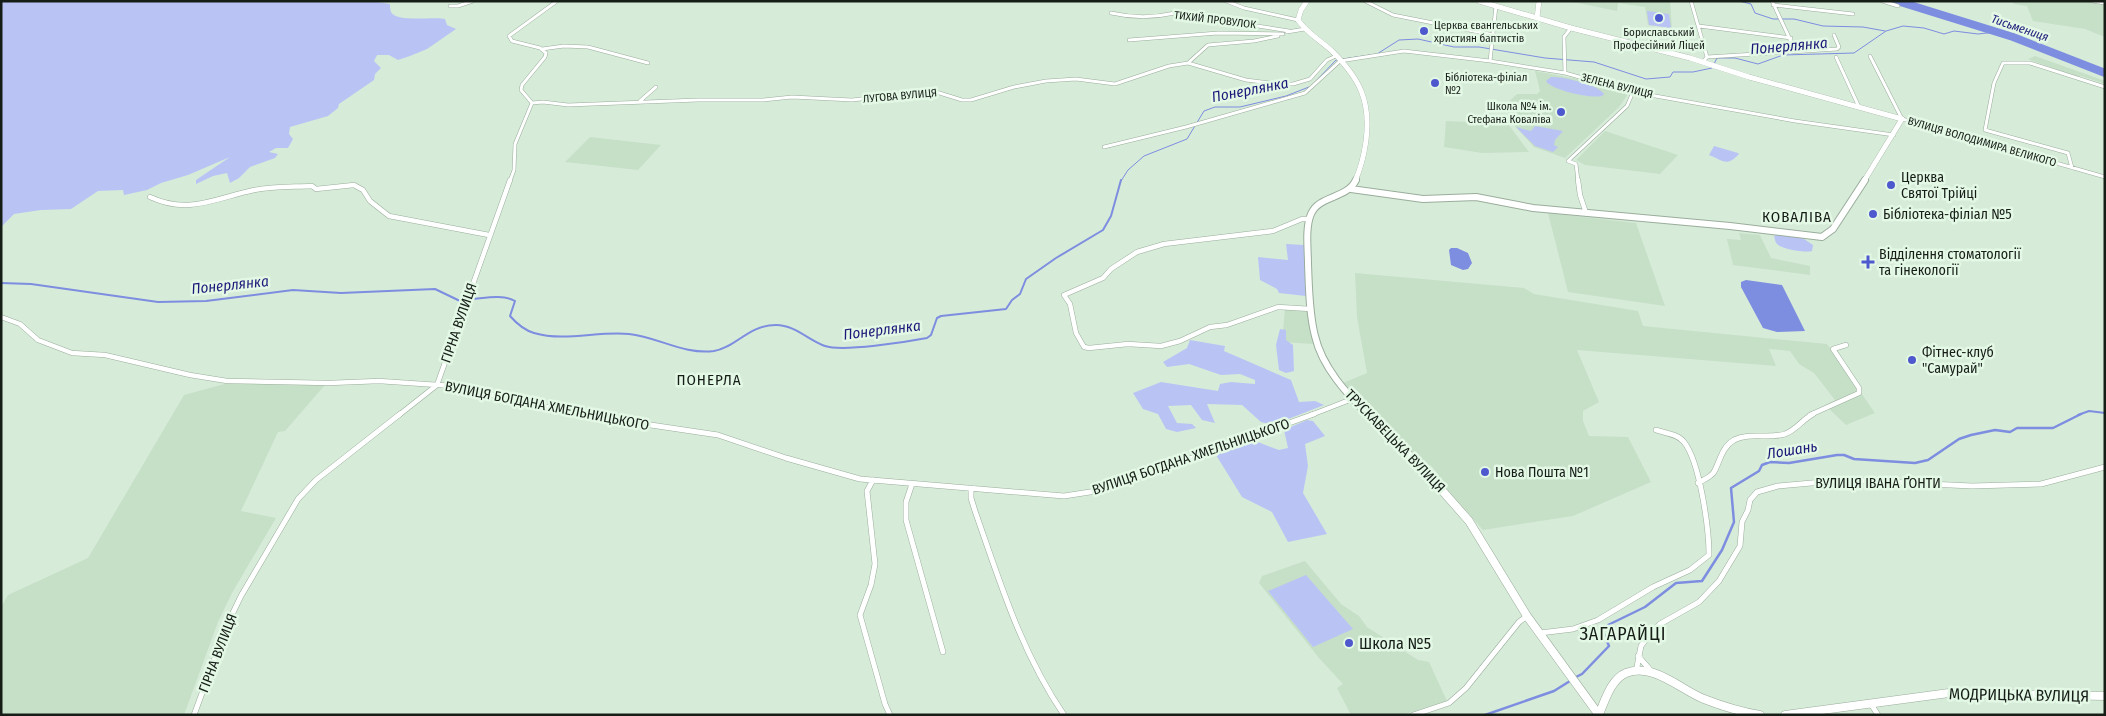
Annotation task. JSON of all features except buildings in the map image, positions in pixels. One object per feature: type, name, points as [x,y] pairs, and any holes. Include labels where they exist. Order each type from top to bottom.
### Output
[{"type":"street","points":[[450,6],[458,6],[473,1]]},
{"type":"street","points":[[557,1],[510,36],[512,41],[542,50],[582,47],[600,49],[648,63]]},
{"type":"street","points":[[1226,1],[1244,8],[1298,20],[1305,29],[1339,59],[1361,89],[1369,111],[1369,124],[1360,169],[1351,189]]},
{"type":"street","points":[[1298,20],[1301,10],[1307,1]]},
{"type":"street","points":[[1364,1],[1393,15],[1494,35]]},
{"type":"street","name":"ВУЛИЦЯ ВОЛОДИМИРА ВЕЛИКОГО","points":[[1479,1],[1571,28],[1705,59],[1710,64],[1766,82],[2105,177]]},
{"type":"street","points":[[1537,18],[1539,1]]},
{"type":"street","points":[[1691,1],[1699,26],[1705,59],[1837,49],[1839,47],[1834,35]]},
{"type":"street","points":[[1882,1],[1898,6]]},
{"type":"street","points":[[2092,1],[2105,3]]},
{"type":"street","points":[[1773,3],[1853,14]]},
{"type":"street","points":[[1773,3],[1796,52]]},
{"type":"street","points":[[1490,60],[1496,6]]},
{"type":"street","name":"ТИХИЙ ПРОВУЛОК","points":[[1111,14],[1126,17],[1163,17],[1173,13],[1253,24],[1289,32]]},
{"type":"street","points":[[1699,26],[1791,38]]},
{"type":"street","points":[[1566,73],[1564,37],[1570,33],[1571,28]]},
{"type":"street","points":[[1188,64],[1208,45],[1254,41],[1305,29]]},
{"type":"street","points":[[1129,40],[1218,34],[1283,34]]},
{"type":"street","points":[[532,103],[521,90],[522,85],[545,57],[546,53],[542,50]]},
{"type":"street","name":"ЗЕЛЕНА ВУЛИЦЯ","points":[[1339,59],[1398,51],[1490,60],[1566,73],[1633,92],[1746,110],[1795,122],[1894,135]]},
{"type":"street","points":[[1312,309],[1278,307],[1227,325],[1210,327],[1180,341],[1161,346],[1128,344],[1089,348],[1084,347],[1076,333],[1072,311],[1064,295],[1103,278],[1111,269],[1137,252],[1164,244],[1273,231],[1302,219],[1309,219],[1319,205],[1351,189],[1423,199],[1476,197],[1533,208],[1822,237],[1838,222],[1894,135],[1902,119],[1870,56]]},
{"type":"street","name":"ЛУГОВА ВУЛИЦЯ","points":[[532,103],[543,102],[568,105],[763,100],[799,96],[852,100],[933,91],[944,92],[966,100],[982,98],[1013,87],[1071,79],[1116,84],[1168,65],[1188,64],[1262,83],[1285,85],[1311,78],[1320,70],[1321,64],[1329,57],[1339,59]]},
{"type":"street","points":[[1836,57],[1859,107]]},
{"type":"street","points":[[1104,147],[1195,124],[1304,93],[1339,59]]},
{"type":"street","points":[[2072,168],[2068,153],[1985,130],[1994,83],[2003,63],[2024,62],[2105,87]]},
{"type":"street","points":[[640,102],[656,87]]},
{"type":"street","points":[[1586,213],[1580,195],[1576,164],[1568,161],[1627,106],[1633,92]]},
{"type":"street","name":"ГІРНА ВУЛИЦЯ","points":[[194,715],[230,618],[301,494],[316,480],[437,385],[489,235],[514,170],[515,144],[532,103]]},
{"type":"street","points":[[150,197],[164,204],[190,206],[207,204],[264,188],[312,186],[316,189],[354,185],[364,190],[370,201],[389,216],[489,235]]},
{"type":"street","name":"ТРУСКАВЕЦЬКА ВУЛИЦЯ","points":[[1309,219],[1313,330],[1318,347],[1352,399],[1424,470],[1469,521],[1527,616],[1599,715]]},
{"type":"street","name":"ВУЛИЦЯ БОГДАНА ХМЕЛЬНИЦЬКОГО","points":[[1,317],[20,324],[38,340],[72,353],[113,356],[190,375],[227,381],[329,383],[379,381],[453,386],[596,418],[718,435],[786,458],[873,480],[1064,496],[1103,490],[1352,399]]},
{"type":"street","points":[[1698,483],[1713,474],[1720,455],[1734,440],[1750,436],[1768,437],[1785,434],[1798,427],[1810,415],[1859,394],[1859,388],[1833,349],[1846,345]]},
{"type":"street","points":[[1539,633],[1566,632],[1581,628],[1702,562],[1709,555],[1710,548],[1698,483],[1683,441],[1678,437],[1656,430]]},
{"type":"street","name":"ВУЛИЦЯ ІВАНА ҐОНТИ","points":[[1636,672],[1641,646],[1660,624],[1699,602],[1719,581],[1740,546],[1742,522],[1748,510],[1750,500],[1757,492],[1778,486],[1845,480],[1972,486],[2041,484],[2105,467]]},
{"type":"street","points":[[873,480],[867,491],[875,564],[872,585],[860,615],[885,704],[890,715]]},
{"type":"street","points":[[912,484],[906,502],[906,520],[943,652]]},
{"type":"street","points":[[971,488],[971,498],[1018,634],[1031,664],[1064,715]]},
{"type":"street","points":[[1413,715],[1449,703],[1466,688],[1519,622],[1527,616]]},
{"type":"street","points":[[1638,656],[1654,674],[1696,696],[1740,712],[1760,715]]},
{"type":"street","points":[[1599,715],[1611,690],[1626,673],[1654,674]]},
{"type":"street","name":"МОДРИЦЬКА ВУЛИЦЯ","points":[[1786,715],[1968,692],[2105,696]]},
{"type":"street","points":[[1871,704],[1878,715]]},
{"type":"shaded area","points":[[1,1],[371,1],[390,4],[391,12],[400,17],[445,19],[447,25],[456,29],[427,49],[398,60],[389,55],[377,55],[374,61],[381,68],[375,74],[374,80],[339,104],[338,108],[328,116],[290,127],[289,134],[293,139],[288,148],[276,148],[269,152],[278,154],[275,158],[250,167],[239,178],[230,183],[227,173],[213,176],[196,184],[196,180],[230,157],[147,190],[124,195],[123,190],[98,191],[71,209],[41,210],[14,214],[1,227]]},
{"type":"shaded area","name":"Бориславський Професійний Ліцей","points":[[1568,1],[1670,1],[1672,28],[1648,25],[1645,7],[1618,3],[1617,11]]},
{"type":"shaded area","points":[[2012,1],[2085,1],[2105,5],[2105,37],[2085,29],[2033,21],[2027,6],[2014,4]]},
{"type":"shaded area","points":[[1647,11],[1669,14],[1671,28],[1649,25]]},
{"type":"shaded area","points":[[2035,56],[2105,81],[2105,84],[2081,76],[2077,77],[2028,59]]},
{"type":"shaded area","name":"Школа №4 ім. Стефана Коваліва","points":[[1535,71],[1577,79],[1628,94],[1619,107],[1565,158],[1534,147],[1512,123],[1520,123],[1516,116],[1501,109],[1517,94],[1537,94],[1540,91]]},
{"type":"shaded area","points":[[1551,77],[1580,82],[1595,87],[1604,94],[1597,97],[1555,88],[1546,81]]},
{"type":"shaded area","points":[[1446,121],[1508,124],[1529,152],[1482,153],[1444,147]]},
{"type":"shaded area","points":[[1535,126],[1563,131],[1555,140],[1554,145],[1558,147],[1553,152],[1535,146],[1516,127],[1531,131]]},
{"type":"shaded area","points":[[1605,131],[1678,155],[1660,174],[1585,165],[1576,160]]},
{"type":"shaded area","points":[[590,137],[661,145],[638,170],[565,162]]},
{"type":"shaded area","points":[[1714,146],[1739,154],[1725,162],[1709,155]]},
{"type":"shaded area","points":[[1548,213],[1636,223],[1665,306],[1568,292]]},
{"type":"shaded area","points":[[1739,233],[1760,235],[1771,258],[1810,266],[1810,275],[1733,265],[1727,239],[1741,240]]},
{"type":"shaded area","points":[[1779,234],[1801,237],[1813,245],[1812,251],[1794,250],[1779,246],[1774,236]]},
{"type":"shaded area","points":[[1286,244],[1304,245],[1306,296],[1279,293],[1277,289],[1260,280],[1258,257],[1288,260]]},
{"type":"shaded area","points":[[1355,273],[1524,288],[1534,294],[1638,311],[1643,326],[1827,344],[1875,413],[1846,425],[1825,405],[1835,400],[1814,373],[1799,364],[1790,351],[1769,349],[1776,366],[1577,350],[1599,402],[1583,411],[1583,421],[1589,436],[1628,437],[1651,482],[1573,516],[1483,530],[1435,476],[1438,474],[1434,469],[1430,465],[1424,465],[1343,383],[1367,373],[1357,317]]},
{"type":"shaded area","points":[[1285,308],[1307,310],[1313,344],[1282,342]]},
{"type":"shaded area","points":[[1280,329],[1286,330],[1286,340],[1293,345],[1294,371],[1286,373],[1279,370],[1276,345]]},
{"type":"shaded area","points":[[1190,340],[1225,346],[1224,351],[1291,380],[1299,402],[1315,401],[1324,405],[1273,425],[1261,422],[1242,405],[1207,404],[1215,423],[1202,420],[1191,405],[1168,406],[1177,423],[1192,424],[1196,428],[1177,432],[1166,429],[1158,414],[1143,409],[1133,393],[1161,382],[1218,391],[1220,384],[1231,382],[1255,384],[1255,380],[1240,374],[1221,375],[1189,364],[1167,367],[1163,362],[1187,348]]},
{"type":"shaded area","points":[[228,383],[325,385],[285,431],[278,432],[241,511],[276,518],[232,593],[218,622],[184,715],[1,715],[1,607],[8,595],[88,558],[184,395]]},
{"type":"shaded area","points":[[1307,420],[1313,421],[1325,436],[1305,444],[1308,466],[1303,493],[1327,534],[1288,542],[1272,512],[1242,497],[1216,455],[1255,441],[1279,450],[1288,448],[1284,430]]},
{"type":"shaded area","name":"Школа №5","points":[[1305,561],[1341,604],[1359,616],[1367,627],[1418,660],[1429,662],[1447,701],[1402,715],[1351,715],[1337,688],[1343,684],[1319,658],[1259,583],[1262,576]]},
{"type":"shaded area","points":[[1306,575],[1353,629],[1313,647],[1268,591]]},
{"type":"water","points":[[1457,248],[1468,253],[1472,263],[1468,269],[1463,270],[1451,265],[1449,250]]},
{"type":"water","points":[[1746,280],[1782,285],[1805,331],[1777,332],[1763,328],[1741,287],[1741,282]]},
{"type":"waterway","points":[[1709,1],[1730,1]]},
{"type":"waterway","points":[[1739,1],[1751,4],[1755,13],[1773,19],[1794,19],[1823,26],[1863,27],[1885,31]]},
{"type":"waterway","name":"Тисьмениця","points":[[1897,1],[2013,37],[2105,73]]},
{"type":"waterway","name":"Понерлянка","points":[[1315,82],[1336,60],[1377,54],[1399,40],[1418,39],[1454,47],[1479,47],[1545,58],[1594,62],[1646,79],[1670,77],[1673,72],[1693,72],[1712,68],[1717,58],[1735,58],[1758,64],[1783,55],[1854,53],[1886,31],[1903,26],[1924,28],[1944,34],[1954,31],[1978,34],[1996,32]]},
{"type":"waterway","name":"Понерлянка","points":[[1121,181],[1128,170],[1144,156],[1187,139],[1204,111],[1215,107],[1240,107],[1286,96],[1309,87]]},
{"type":"waterway","name":"Понерлянка","points":[[472,299],[500,297],[515,301],[510,316],[515,322],[527,330],[546,336],[629,334],[703,352],[722,349],[758,328],[776,325],[789,327],[825,346],[834,348],[875,346],[927,338],[931,335],[937,318],[941,316],[1006,309],[1012,300],[1020,294],[1026,279],[1056,258],[1103,230],[1111,216],[1121,180]]},
{"type":"waterway","name":"Понерлянка","points":[[1,283],[31,284],[158,302],[206,301],[293,290],[341,293],[435,289],[460,301]]},
{"type":"waterway","name":"Лошань","points":[[2078,415],[2089,411],[2105,413]]},
{"type":"waterway","name":"Лошань","points":[[1574,678],[1582,674],[1609,646],[1603,632],[1608,625],[1645,607],[1676,583],[1702,581],[1722,550],[1734,522],[1731,488],[1759,471],[1762,465],[1770,462],[1789,463],[1837,455],[1844,455],[1854,459],[1915,463],[1928,460],[1959,439],[1971,435],[1995,430],[2010,432],[2017,428],[2053,428],[2081,414]]},
{"type":"waterway","name":"Лошань","points":[[1485,715],[1554,691],[1570,681]]},
{"type":"place","name":"Бориславський Професійний Ліцей","points":[[1659,18]]},
{"type":"place","name":"Церква євангельських християн баптистів","points":[[1424,31]]},
{"type":"place","name":"Бібліотека-філіал №2","points":[[1435,83]]},
{"type":"place","name":"Школа №4 ім. Стефана Коваліва","points":[[1561,112]]},
{"type":"place","name":"Церква Святої Трійці","points":[[1891,185]]},
{"type":"place","name":"Бібліотека-філіал №5","points":[[1873,214]]},
{"type":"place","name":"Відділення стоматології та гінекології","points":[[1868,262]]},
{"type":"place","name":"Фітнес-клуб \"Самурай\"","points":[[1912,360]]},
{"type":"place","name":"Нова Пошта №1","points":[[1485,472]]},
{"type":"place","name":"Школа №5","points":[[1349,643]]},
{"type":"district","name":"КОВАЛІВА","points":[[1797,217]]},
{"type":"district","name":"ПОНЕРЛА","points":[[709,380]]},
{"type":"district","name":"ЗАГАРАЙЦІ","points":[[1623,634]]}]
